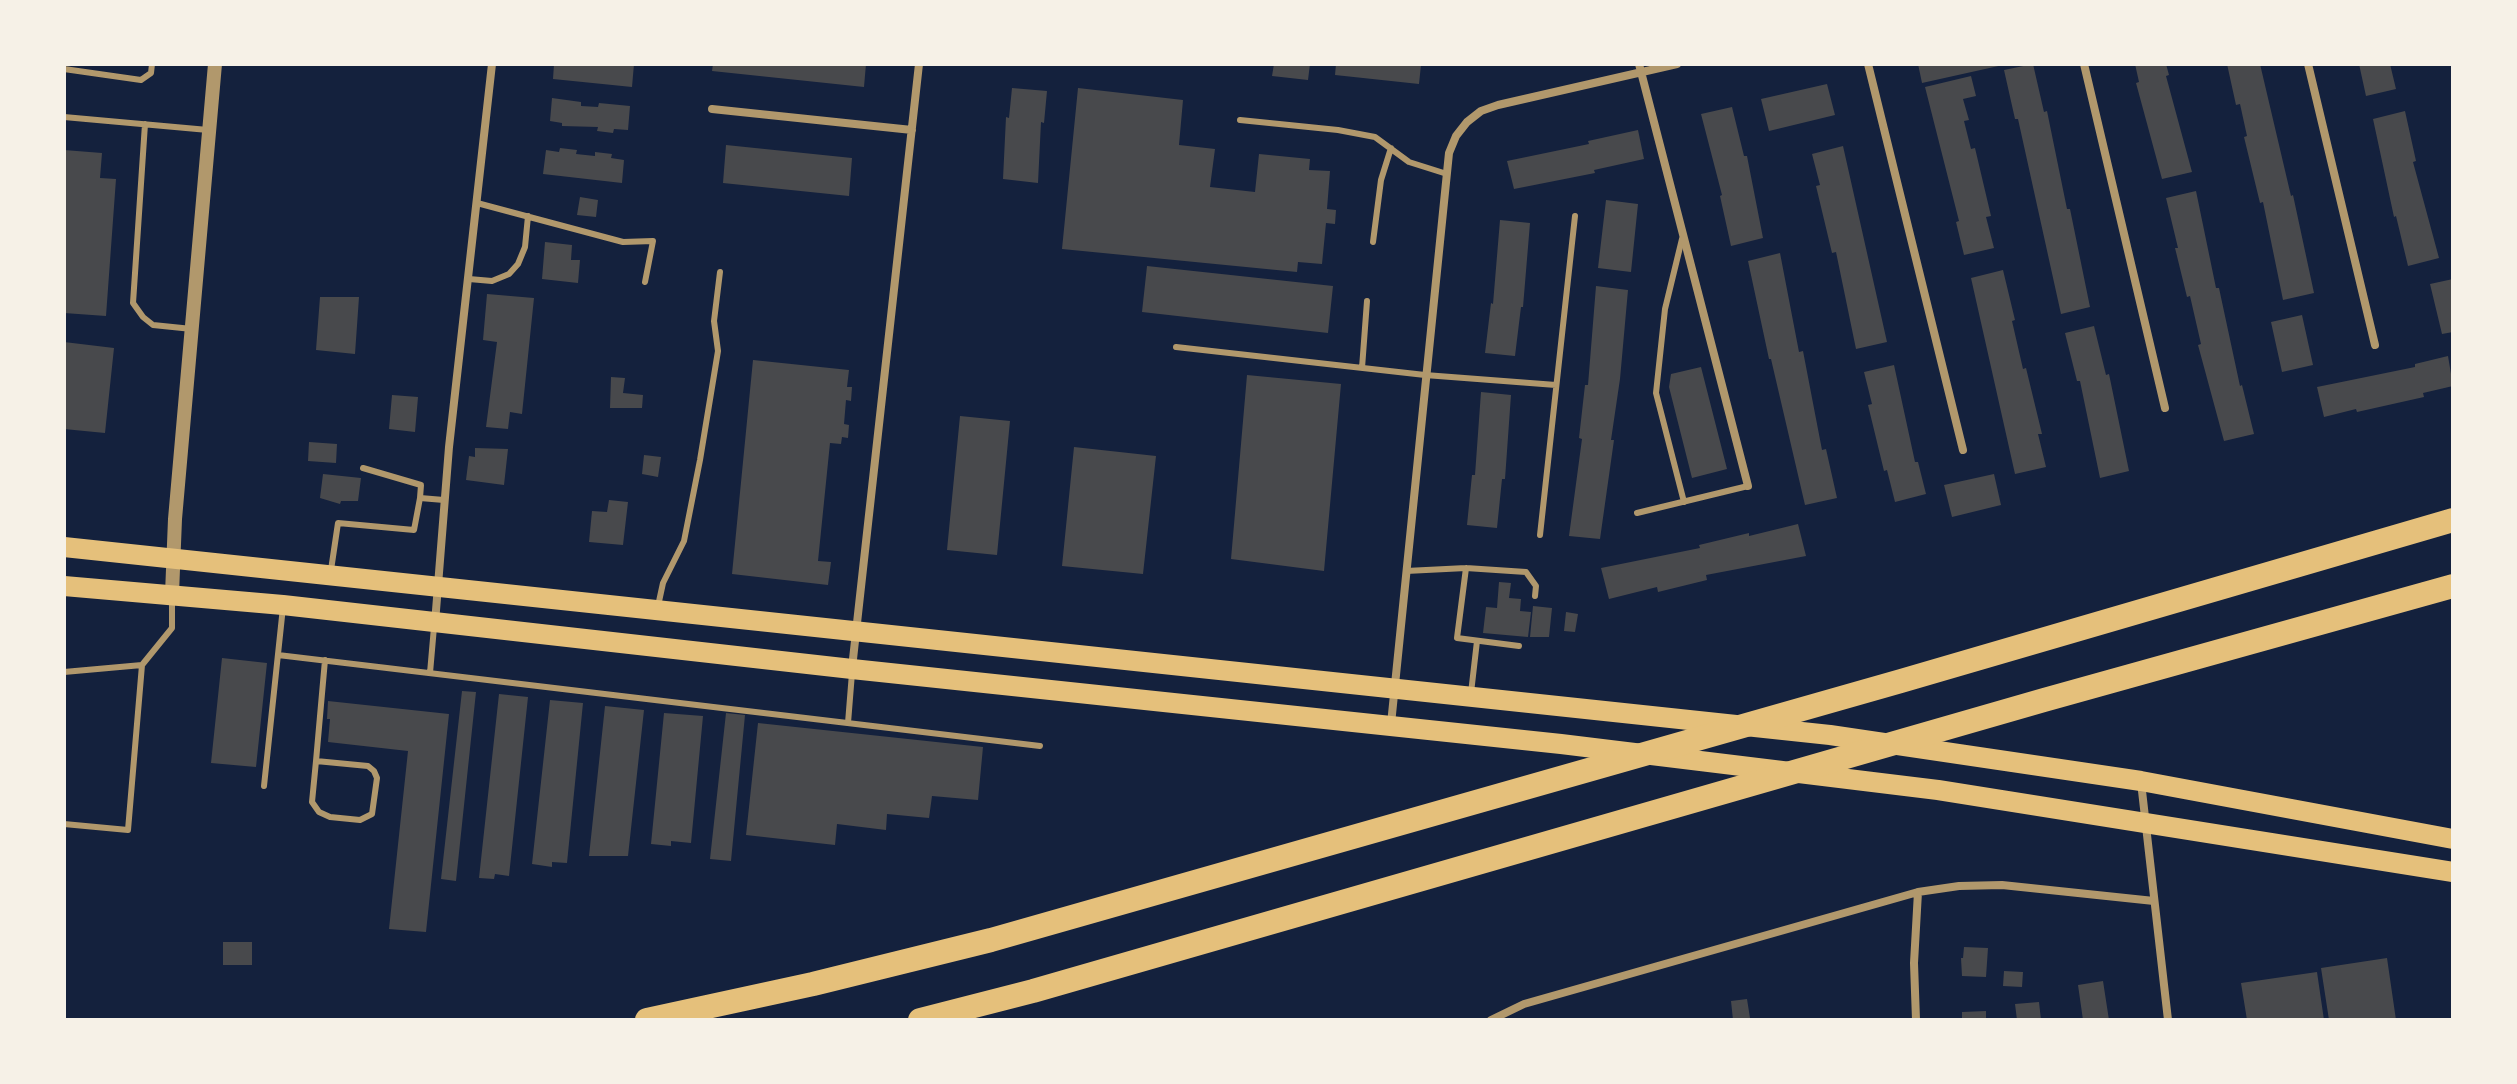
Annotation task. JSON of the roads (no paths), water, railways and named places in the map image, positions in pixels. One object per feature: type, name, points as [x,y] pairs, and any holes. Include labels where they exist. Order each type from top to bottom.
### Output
[{"type":"highway","points":[[647,1020],[813,984],[991,940],[2453,520]]},
{"type":"highway","points":[[920,1020],[1033,991],[2044,700],[2453,586]]},
{"type":"main road","points":[[64,547],[1830,735],[2141,781],[2453,839]]},
{"type":"main road","points":[[64,586],[283,605],[852,669],[1391,724],[1938,790],[2453,872]]},
{"type":"street","points":[[172,594],[215,64]]},
{"type":"street","points":[[435,623],[444,500],[492,64]]},
{"type":"street","points":[[852,669],[919,64]]},
{"type":"street","points":[[1391,724],[1449,153],[1456,136],[1481,111],[1498,105],[1640,68],[1677,64]]},
{"type":"street","points":[[1868,64],[1963,450]]},
{"type":"street","points":[[2084,64],[2165,408]]},
{"type":"street","points":[[2308,64],[2375,345]]},
{"type":"street","points":[[1640,68],[1748,486]]},
{"type":"street","points":[[712,109],[912,130]]},
{"type":"street","points":[[2141,781],[2168,1020]]},
{"type":"street","points":[[1491,1020],[1524,1004],[1918,892],[1959,886],[2002,885],[2154,901]]},
{"type":"street","points":[[1916,1020],[1914,963],[1918,892]]},
{"type":"lane","points":[[64,69],[141,80],[151,73],[152,64]]},
{"type":"lane","points":[[64,117],[210,130]]},
{"type":"lane","points":[[1240,120],[1375,137],[1409,162],[1447,174]]},
{"type":"lane","points":[[145,124],[133,303],[153,325],[192,329]]},
{"type":"lane","points":[[1373,242],[1381,180],[1391,148]]},
{"type":"lane","points":[[477,203],[623,242],[653,241],[645,282]]},
{"type":"lane","points":[[469,279],[492,281],[509,274],[518,264],[525,247],[528,216]]},
{"type":"lane","points":[[1540,535],[1575,216]]},
{"type":"lane","points":[[1683,236],[1665,309],[1656,393],[1684,502]]},
{"type":"lane","points":[[657,609],[663,583],[684,541],[697,475],[718,351],[714,321],[720,272]]},
{"type":"lane","points":[[1362,368],[1367,301]]},
{"type":"lane","points":[[1176,347],[1425,375],[1556,385]]},
{"type":"lane","points":[[330,574],[338,523],[414,530],[421,485],[363,468]]},
{"type":"lane","points":[[1637,513],[1748,486]]},
{"type":"lane","points":[[420,498],[444,500]]},
{"type":"lane","points":[[1406,571],[1466,568],[1526,572],[1536,586],[1535,596]]},
{"type":"lane","points":[[1466,568],[1457,638],[1519,646]]},
{"type":"lane","points":[[64,824],[128,830],[142,665],[172,628],[172,594]]},
{"type":"lane","points":[[264,786],[283,605]]},
{"type":"lane","points":[[430,673],[435,623]]},
{"type":"lane","points":[[1471,697],[1477,641]]},
{"type":"lane","points":[[278,655],[1040,746]]},
{"type":"lane","points":[[316,761],[368,766],[374,771],[377,778],[372,814],[360,820],[330,817],[319,812],[312,802],[325,660]]},
{"type":"lane","points":[[64,672],[142,665]]},
{"type":"lane","points":[[848,723],[852,669]]}]
